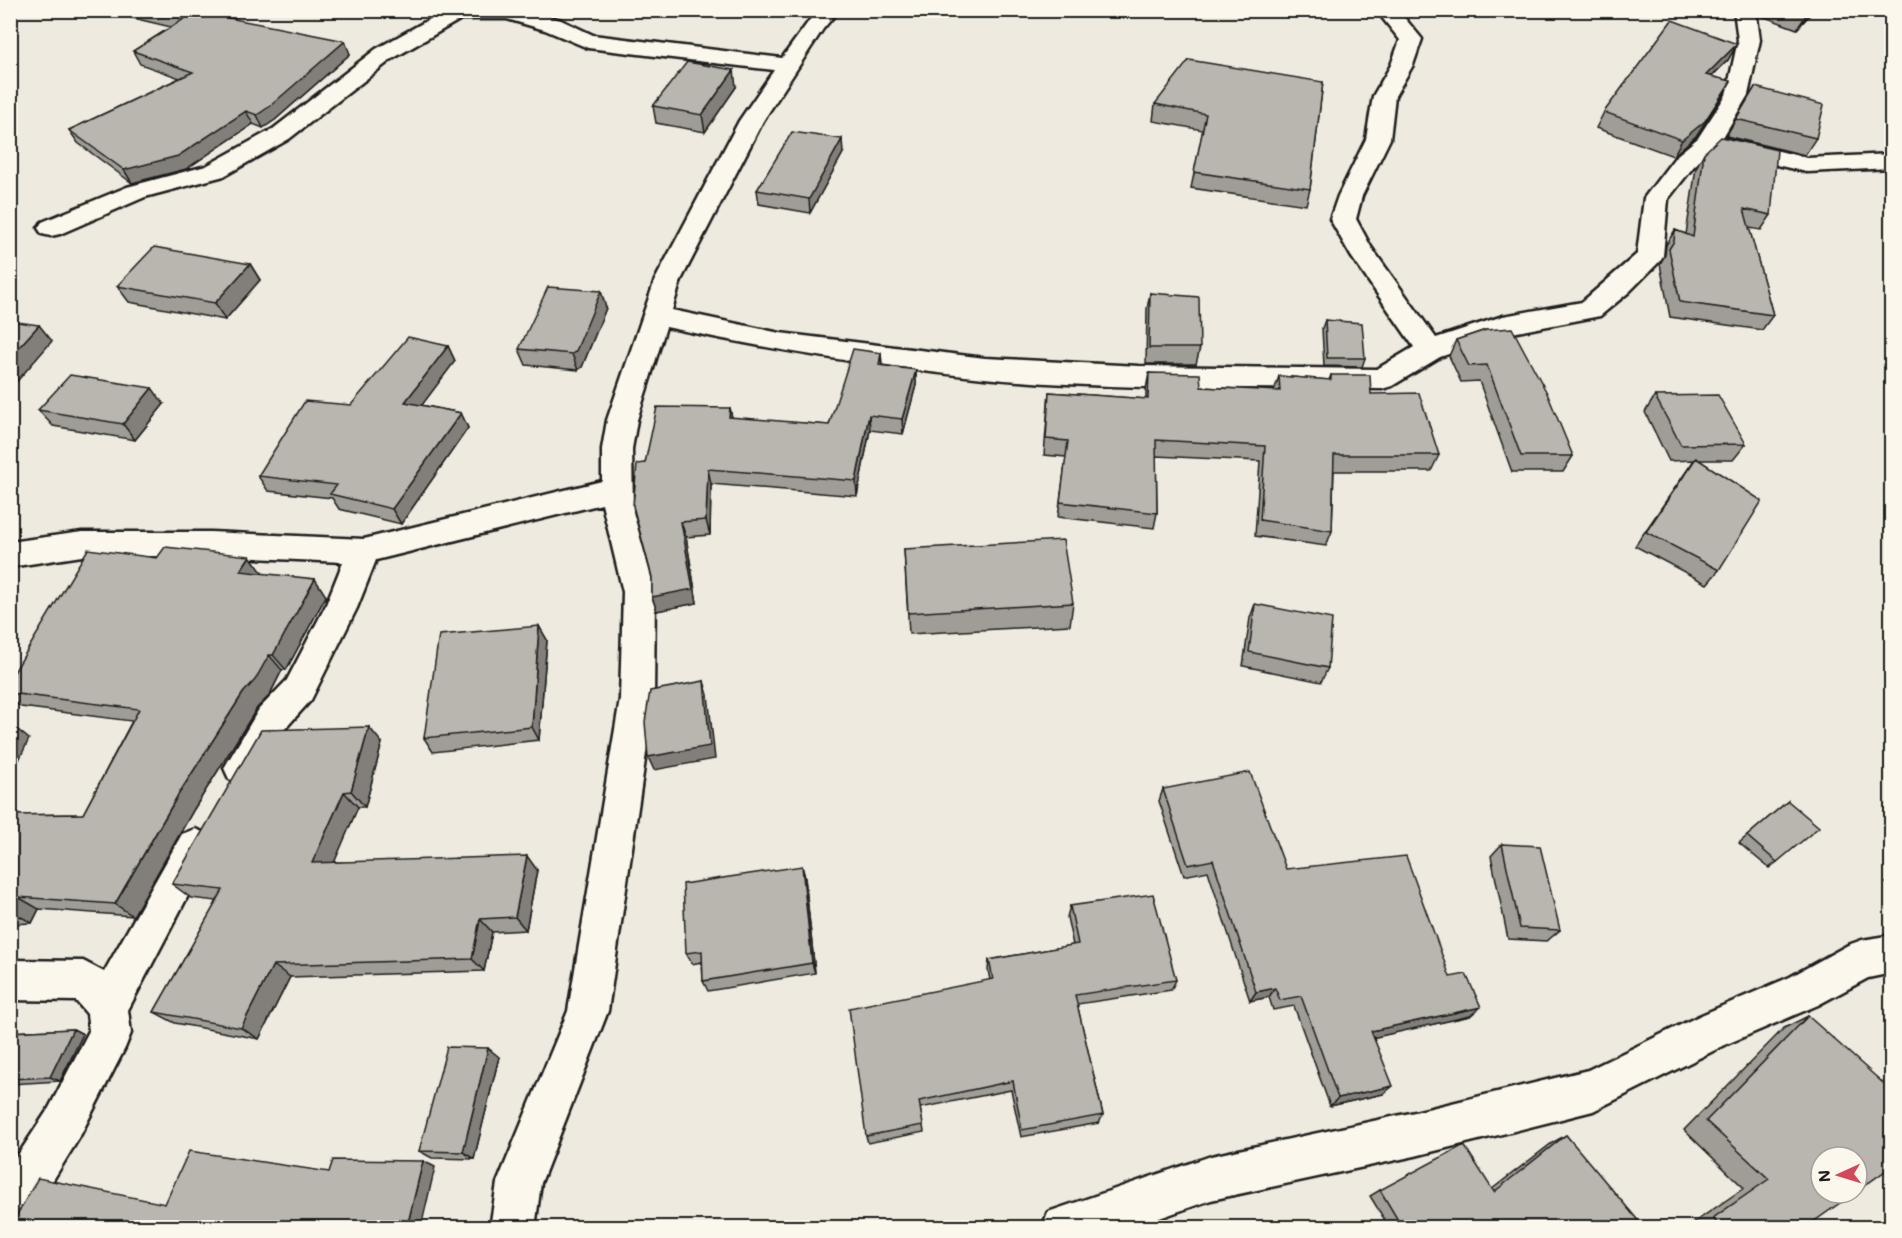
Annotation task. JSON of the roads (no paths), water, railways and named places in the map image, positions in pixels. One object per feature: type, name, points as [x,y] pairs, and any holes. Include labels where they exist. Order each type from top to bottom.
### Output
[{"type":"street","points":[[512,1227],[519,1183],[588,1011],[637,699],[639,592],[618,512],[617,449],[622,420],[668,280],[746,132],[815,25],[829,10]]},
{"type":"street","points":[[1386,10],[1411,39],[1402,65],[1384,96],[1378,139],[1350,196],[1343,219],[1360,250],[1430,350]]},
{"type":"street","points":[[656,316],[780,342],[973,367],[1138,376],[1382,379],[1430,350],[1503,325],[1590,310],[1620,286],[1650,256],[1656,198],[1684,161],[1707,143],[1737,95],[1749,40],[1745,10]]},
{"type":"street","points":[[51,228],[136,192],[215,171],[281,134],[384,54],[457,14],[508,13],[553,25],[588,41],[789,65]]},
{"type":"street","points":[[1707,143],[1725,144],[1807,165],[1892,161]]},
{"type":"street","points":[[16,561],[82,544],[199,544],[363,551],[618,489]]},
{"type":"street","points":[[227,791],[272,720],[298,690],[341,608],[363,551]]},
{"type":"street","points":[[107,1007],[208,822]]},
{"type":"street","points":[[1064,1227],[1211,1179],[1415,1134],[1593,1090],[1713,1029],[1804,991],[1862,959],[1892,954]]},
{"type":"street","points":[[10,980],[83,981],[95,990],[107,1007],[110,1033],[64,1123],[10,1208]]}]
